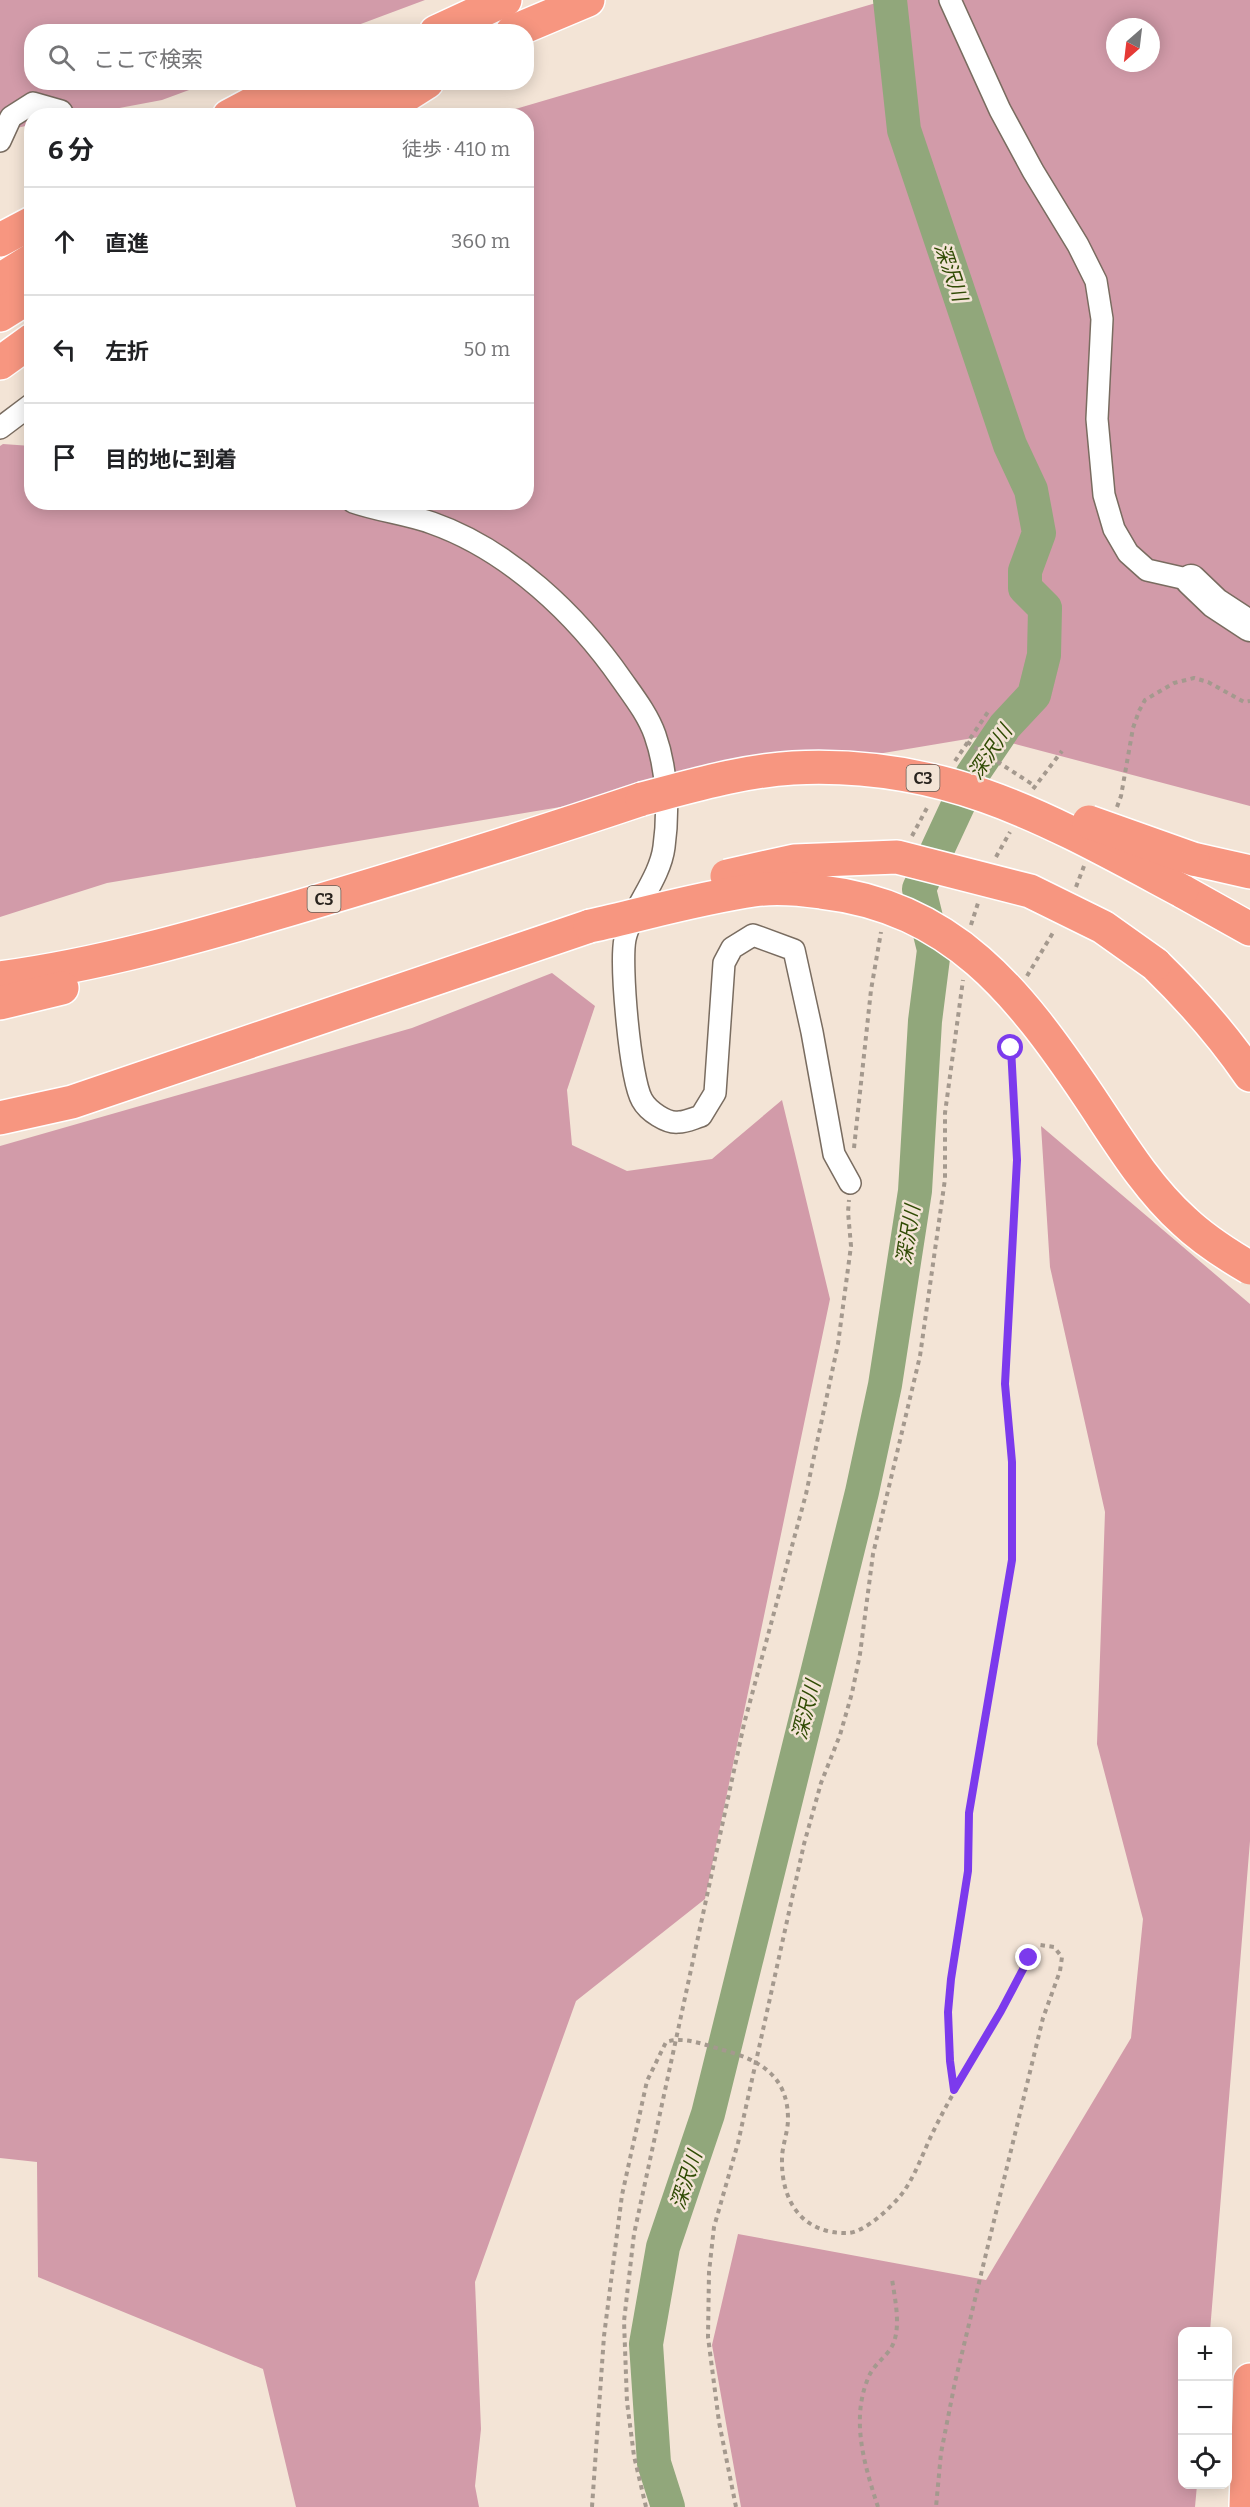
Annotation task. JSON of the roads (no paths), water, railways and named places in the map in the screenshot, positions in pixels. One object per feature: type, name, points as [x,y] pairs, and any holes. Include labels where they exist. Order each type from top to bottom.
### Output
[{"type":"highway","points":[[531,24],[588,0]]},
{"type":"highway","points":[[438,24],[494,4]]},
{"type":"highway","points":[[453,24],[494,4]]},
{"type":"highway","points":[[244,108],[278,90]]},
{"type":"highway","points":[[285,108],[318,90]]},
{"type":"highway","points":[[345,108],[381,90]]},
{"type":"highway","points":[[386,108],[415,90]]},
{"type":"highway","points":[[0,240],[24,227]]},
{"type":"highway","points":[[0,280],[24,265]]},
{"type":"highway","points":[[0,315],[24,300]]},
{"type":"highway","points":[[0,363],[24,346]]},
{"type":"highway","name":"C3","points":[[0,978],[39,973],[162,944],[275,913],[642,799],[722,778],[792,768],[848,768],[901,773],[1001,800],[1062,827],[1250,929]]},
{"type":"highway","name":"C3","points":[[946,784],[1016,797],[1193,859],[1250,872]]},
{"type":"highway","points":[[0,1118],[72,1102],[590,926],[732,874],[794,861],[897,857],[1030,891],[1103,927],[1155,964],[1192,999],[1228,1043],[1250,1075]]},
{"type":"highway","name":"C3","points":[[0,1003],[143,966],[426,867]]},
{"type":"highway","points":[[590,926],[755,890],[800,889],[849,895],[894,909],[930,926],[967,950],[1019,999],[1048,1035],[1124,1149],[1182,1220],[1215,1247],[1250,1268]]},
{"type":"highway","points":[[1246,2507],[1250,2380]]},
{"type":"street","points":[[950,0],[1000,110],[1033,171],[1078,245],[1096,281],[1102,319],[1096,419],[1104,495],[1114,529],[1128,553],[1147,570],[1191,580],[1215,603],[1250,626]]},
{"type":"street","points":[[25,108],[33,103],[50,108]]},
{"type":"street","points":[[0,141],[11,117],[24,109]]},
{"type":"street","points":[[0,428],[24,414]]},
{"type":"street","points":[[383,510],[432,523],[486,548],[567,612],[599,647],[638,702],[654,734],[663,769],[667,820],[664,851],[625,937],[622,968],[633,1068],[642,1101],[657,1116],[678,1123],[701,1116],[715,1093],[724,963],[732,948],[753,935],[794,950],[812,1032],[834,1154],[850,1183]]},
{"type":"waterway","name":"深沢川","points":[[668,2507],[654,2463],[646,2344],[663,2247],[708,2114],[862,1492],[885,1385],[915,1191],[925,1021],[934,950],[919,889],[972,775],[1005,726],[1034,695],[1044,655],[1045,608],[1025,588],[1025,571],[1039,533],[1031,490],[1010,445],[904,130],[890,0]]}]
